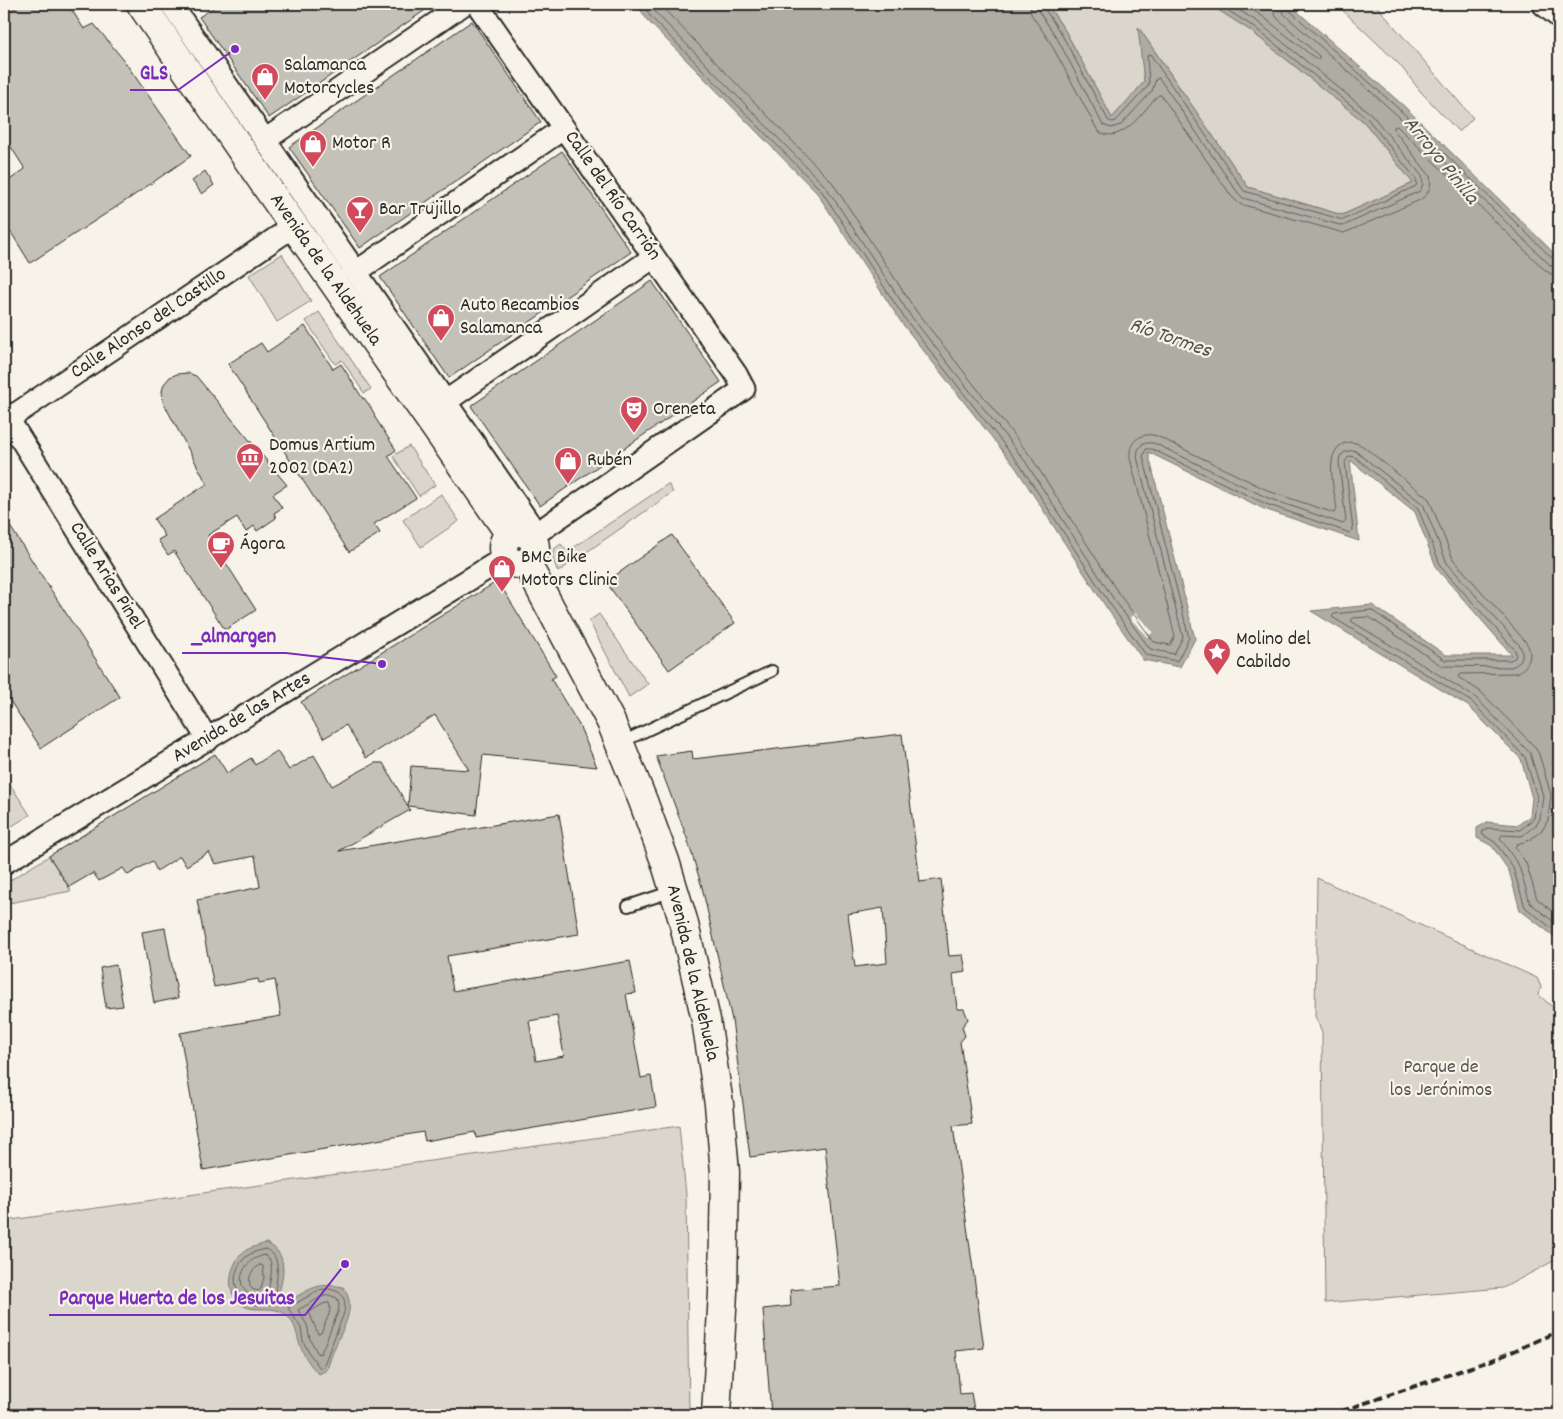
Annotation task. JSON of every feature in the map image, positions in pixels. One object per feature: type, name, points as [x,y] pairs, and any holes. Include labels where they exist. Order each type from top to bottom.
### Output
[{"type":"main road","name":"Avenida de la Aldehuela","points":[[141,4],[294,226],[522,545],[611,722],[620,744],[645,806],[683,920],[706,1020],[719,1104],[724,1172],[723,1292],[716,1415]]},
{"type":"street","points":[[265,140],[464,4]]},
{"type":"street","name":"Calle del Río Carrión","points":[[477,4],[736,374],[744,389]]},
{"type":"street","points":[[1542,4],[1559,17]]},
{"type":"street","name":"Avenida de la Aldehuela","points":[[179,6],[265,140],[445,402],[522,545]]},
{"type":"street","points":[[356,272],[564,128]]},
{"type":"street","name":"Calle Alonso del Castillo","points":[[5,417],[294,226]]},
{"type":"street","points":[[445,402],[654,257]]},
{"type":"street","name":"Avenida de las Artes","points":[[4,862],[208,740],[522,545],[744,389]]},
{"type":"street","name":"Calle Arias Pinel","points":[[5,417],[208,740]]},
{"type":"lane","points":[[620,744],[772,671]]},
{"type":"lane","points":[[628,906],[674,891]]},
{"type":"green space","points":[[1047,4],[1209,4],[1251,31],[1364,122],[1413,183],[1342,215],[1248,187],[1139,28],[1144,82],[1112,118],[1066,32]]},
{"type":"green space","points":[[1336,4],[1375,4],[1473,118],[1459,132],[1421,92],[1399,64]]},
{"type":"green space","points":[[282,254],[311,301],[277,322],[249,275]]},
{"type":"green space","points":[[319,312],[371,389],[364,393],[342,360],[335,364],[306,321]]},
{"type":"green space","points":[[409,446],[435,485],[419,496],[393,456]]},
{"type":"green space","points":[[668,484],[673,492],[558,572],[552,557],[554,549],[561,544],[567,552]]},
{"type":"green space","points":[[441,494],[459,521],[421,547],[403,520]]},
{"type":"green space","points":[[599,614],[648,684],[629,697],[589,621]]},
{"type":"green space","points":[[4,775],[30,815],[4,831]]},
{"type":"green space","points":[[49,856],[71,891],[4,904],[4,884]]},
{"type":"green space","name":"Parque de los Jerónimos","points":[[1317,878],[1537,978],[1541,987],[1539,995],[1559,1013],[1559,1258],[1503,1288],[1325,1303],[1322,1032],[1315,1016]]},
{"type":"green space","points":[[679,1126],[686,1195],[689,1415],[4,1415],[4,1221]]},
{"type":"water","points":[[637,4],[1047,4],[1066,32],[1112,118],[1144,82],[1138,27],[1248,187],[1342,215],[1413,183],[1364,122],[1251,31],[1209,4],[1289,4],[1405,107],[1559,258],[1559,940],[1520,910],[1509,871],[1492,846],[1477,838],[1477,828],[1487,822],[1518,825],[1530,816],[1532,798],[1521,759],[1468,706],[1311,611],[1372,605],[1446,655],[1512,655],[1437,569],[1415,512],[1350,460],[1359,541],[1264,509],[1148,452],[1195,639],[1180,667],[1143,660],[1104,604],[1016,468],[901,322],[817,193],[647,20]]},
{"type":"water","points":[[266,1243],[278,1252],[283,1264],[279,1293],[284,1302],[308,1290],[327,1285],[343,1287],[347,1294],[349,1302],[348,1317],[327,1370],[319,1374],[304,1355],[295,1327],[286,1315],[275,1310],[244,1306],[239,1303],[232,1292],[231,1278],[237,1259],[246,1250]]},
{"type":"pier","points":[[1135,613],[1153,632],[1147,637],[1130,618]]},
{"type":"building","points":[[21,4],[68,4],[84,29],[94,24],[122,58],[191,156],[30,263],[4,221],[4,184],[25,169],[4,136],[4,15]]},
{"type":"building","points":[[219,4],[434,4],[269,118],[199,17]]},
{"type":"building","points":[[472,21],[541,122],[360,248],[289,147]]},
{"type":"building","points":[[562,151],[631,252],[449,378],[380,277]]},
{"type":"building","points":[[205,171],[214,185],[202,194],[192,181]]},
{"type":"building","points":[[652,281],[721,382],[540,506],[471,406]]},
{"type":"building","points":[[305,326],[333,369],[341,364],[363,399],[370,406],[374,416],[396,450],[388,456],[416,498],[374,524],[380,533],[349,552],[228,364],[261,343],[267,352]]},
{"type":"building","points":[[188,373],[196,376],[287,485],[273,494],[282,508],[274,513],[276,518],[257,531],[254,526],[246,532],[237,517],[208,535],[256,610],[225,630],[174,551],[168,555],[158,540],[165,536],[154,519],[207,484],[163,402],[162,391],[164,384],[170,377]]},
{"type":"building","points":[[4,517],[120,697],[41,748],[4,692]]},
{"type":"building","points":[[672,535],[735,623],[669,670],[606,582]]},
{"type":"building","points":[[498,581],[556,676],[551,679],[579,725],[597,767],[483,755],[476,815],[408,806],[411,766],[469,770],[435,715],[366,758],[346,725],[324,738],[301,702]]},
{"type":"building","points":[[902,734],[920,882],[941,879],[949,956],[963,955],[966,972],[953,974],[957,1009],[964,1009],[968,1019],[962,1027],[965,1036],[960,1042],[972,1124],[953,1126],[984,1348],[956,1351],[960,1394],[971,1393],[975,1415],[771,1415],[763,1309],[791,1306],[790,1290],[840,1286],[825,1147],[750,1157],[732,1020],[702,887],[687,838],[656,756],[692,751],[693,759]],"holes":[[[883,908],[887,963],[855,967],[848,914]]]},
{"type":"building","points":[[277,751],[289,770],[314,755],[332,786],[375,763],[383,763],[410,810],[339,851],[559,814],[579,934],[447,956],[453,991],[630,961],[636,993],[626,994],[641,1078],[651,1076],[656,1107],[476,1138],[475,1132],[425,1141],[423,1132],[203,1170],[180,1033],[281,1016],[275,980],[259,983],[258,979],[214,987],[197,900],[260,887],[255,856],[215,864],[209,852],[186,866],[180,856],[157,871],[152,861],[128,875],[123,868],[99,881],[93,873],[69,887],[49,856],[215,754],[227,773],[251,758],[255,765]],"holes":[[[557,1016],[564,1056],[536,1061],[529,1021]]]},
{"type":"building","points":[[165,928],[178,998],[154,1003],[142,932]]},
{"type":"building","points":[[116,965],[123,1006],[106,1008],[100,968]]},
{"type":"railway","points":[[1330,1415],[1498,1358],[1559,1331]]},
{"type":"place","name":"GLS","points":[[235,49]]},
{"type":"place","name":"Salamanca Motorcycles","points":[[265,101]]},
{"type":"place","name":"Motor R","points":[[313,168]]},
{"type":"place","name":"Bar Trujillo","points":[[360,234]]},
{"type":"place","name":"Auto Recambios Salamanca","points":[[441,342]]},
{"type":"place","name":"Oreneta","points":[[634,434]]},
{"type":"place","name":"Domus Artium 2002 (DA2)","points":[[250,481]]},
{"type":"place","name":"Rubén","points":[[568,485]]},
{"type":"place","name":"Ágora","points":[[221,569]]},
{"type":"place","name":"BMC Bike Motors Clinic","points":[[502,593]]},
{"type":"place","name":"_almargen","points":[[382,664]]},
{"type":"place","name":"Molino del Cabildo","points":[[1217,676]]},
{"type":"place","name":"Parque Huerta de los Jesuitas","points":[[345,1264]]},
{"type":"water label","name":"Arroyo Pinilla","points":[[1440,161]]},
{"type":"water label","name":"Río Tormes","points":[[1170,339]]}]
